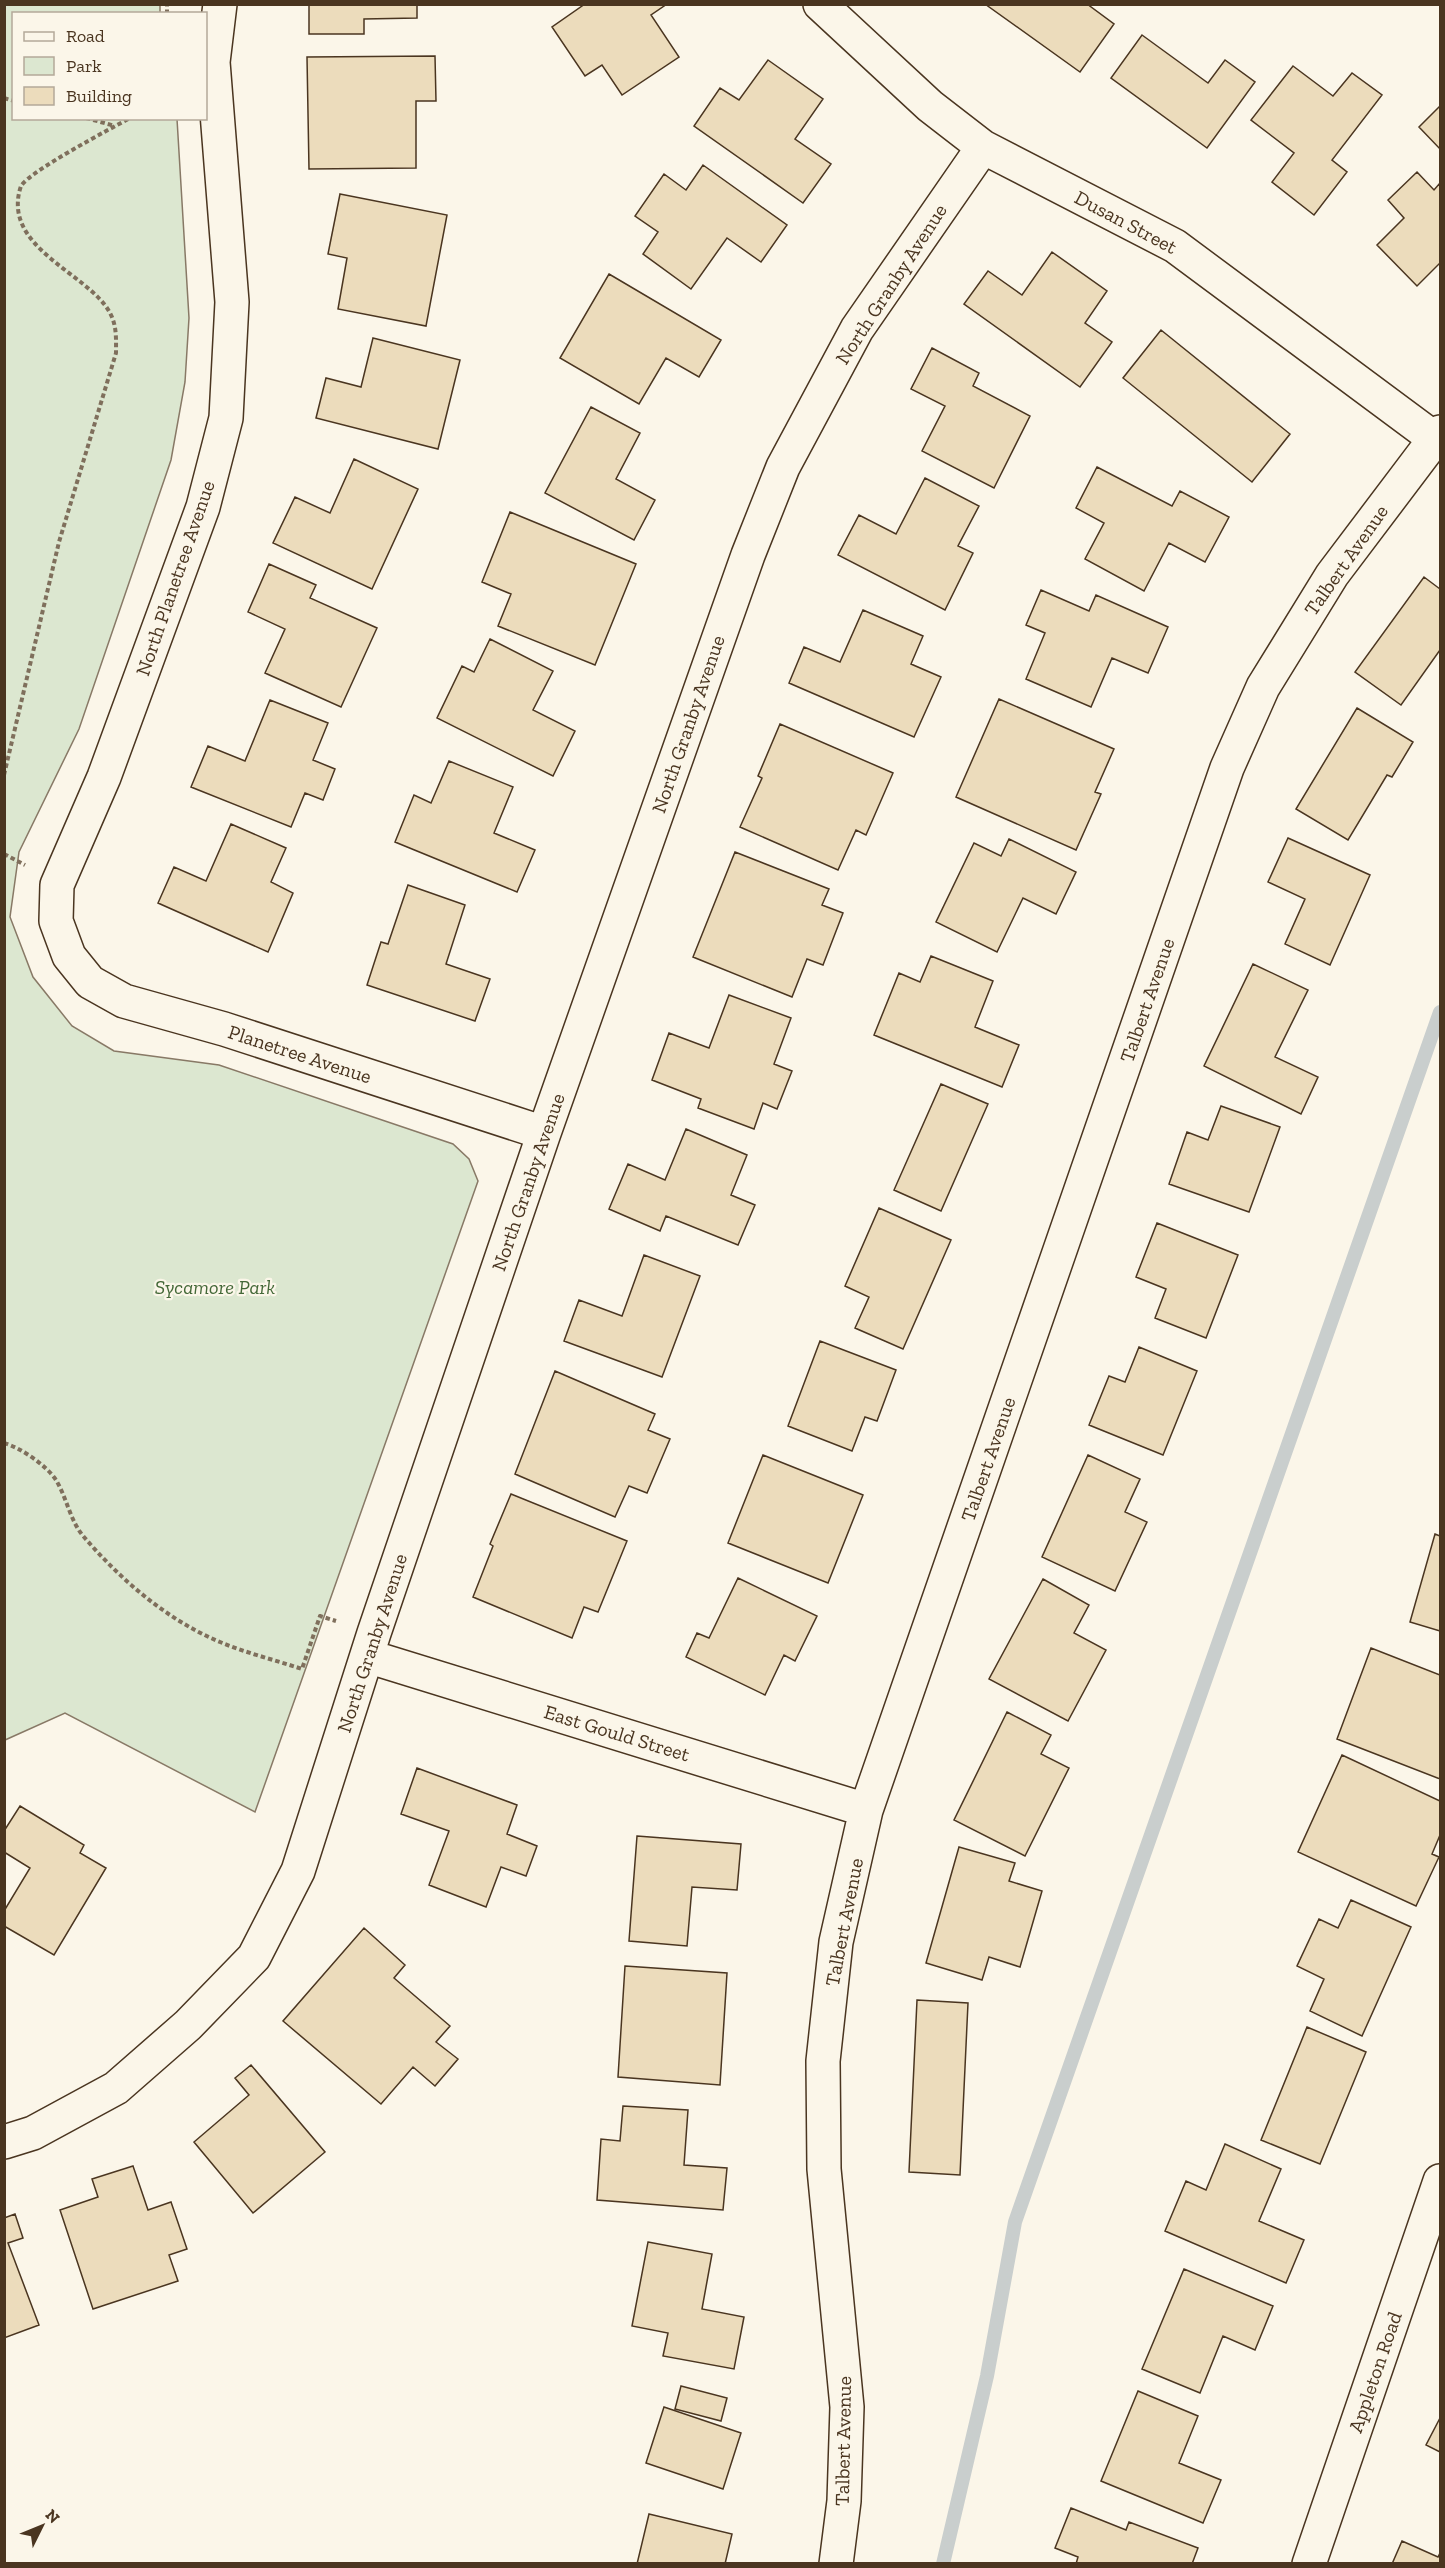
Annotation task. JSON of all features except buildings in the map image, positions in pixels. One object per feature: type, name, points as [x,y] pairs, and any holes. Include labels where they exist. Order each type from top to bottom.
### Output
[{"type":"street","name":"North Planetree Avenue","points":[[69,956],[56,921],[57,885],[104,777],[203,507],[225,417],[232,302],[213,62],[220,4]]},
{"type":"street","name":"Dusan Street","points":[[820,4],[930,106],[983,147],[1175,246],[1438,436]]},
{"type":"street","name":"North Granby Avenue","points":[[4,2142],[33,2133],[116,2088],[188,2025],[254,1957],[298,1871],[370,1644],[544,1133],[747,555],[783,467],[857,328],[983,147]]},
{"type":"street","name":"Talbert Avenue","points":[[836,2564],[844,2501],[847,2407],[824,2169],[823,2061],[836,1942],[867,1810],[1227,768],[1263,687],[1332,575],[1438,436]]},
{"type":"street","name":"Planetree Avenue","points":[[69,956],[90,982],[124,1001],[224,1029],[544,1133]]},
{"type":"street","name":"East Gould Street","points":[[370,1644],[867,1810]]},
{"type":"street","name":"Appleton Road","points":[[1309,2564],[1440,2181]]},
{"type":"path","points":[[94,120],[116,126]]},
{"type":"path","points":[[4,775],[59,542],[116,353],[117,331],[110,312],[97,296],[53,266],[27,243],[14,221],[15,205],[21,185],[80,145],[126,120]]},
{"type":"path","points":[[4,1443],[42,1466],[56,1479],[82,1534],[104,1559],[153,1603],[188,1626],[220,1642],[302,1669],[320,1616],[370,1644]]},
{"type":"green space","name":"Sycamore Park","points":[[4,5],[160,5],[160,12],[12,12],[12,120],[177,120],[189,318],[185,382],[171,460],[79,729],[19,852],[10,917],[33,977],[72,1026],[114,1051],[219,1065],[453,1144],[469,1159],[478,1181],[255,1812],[65,1713],[5,1740]]},
{"type":"waterway","points":[[943,2564],[987,2376],[1015,2222],[1440,1012]]}]
